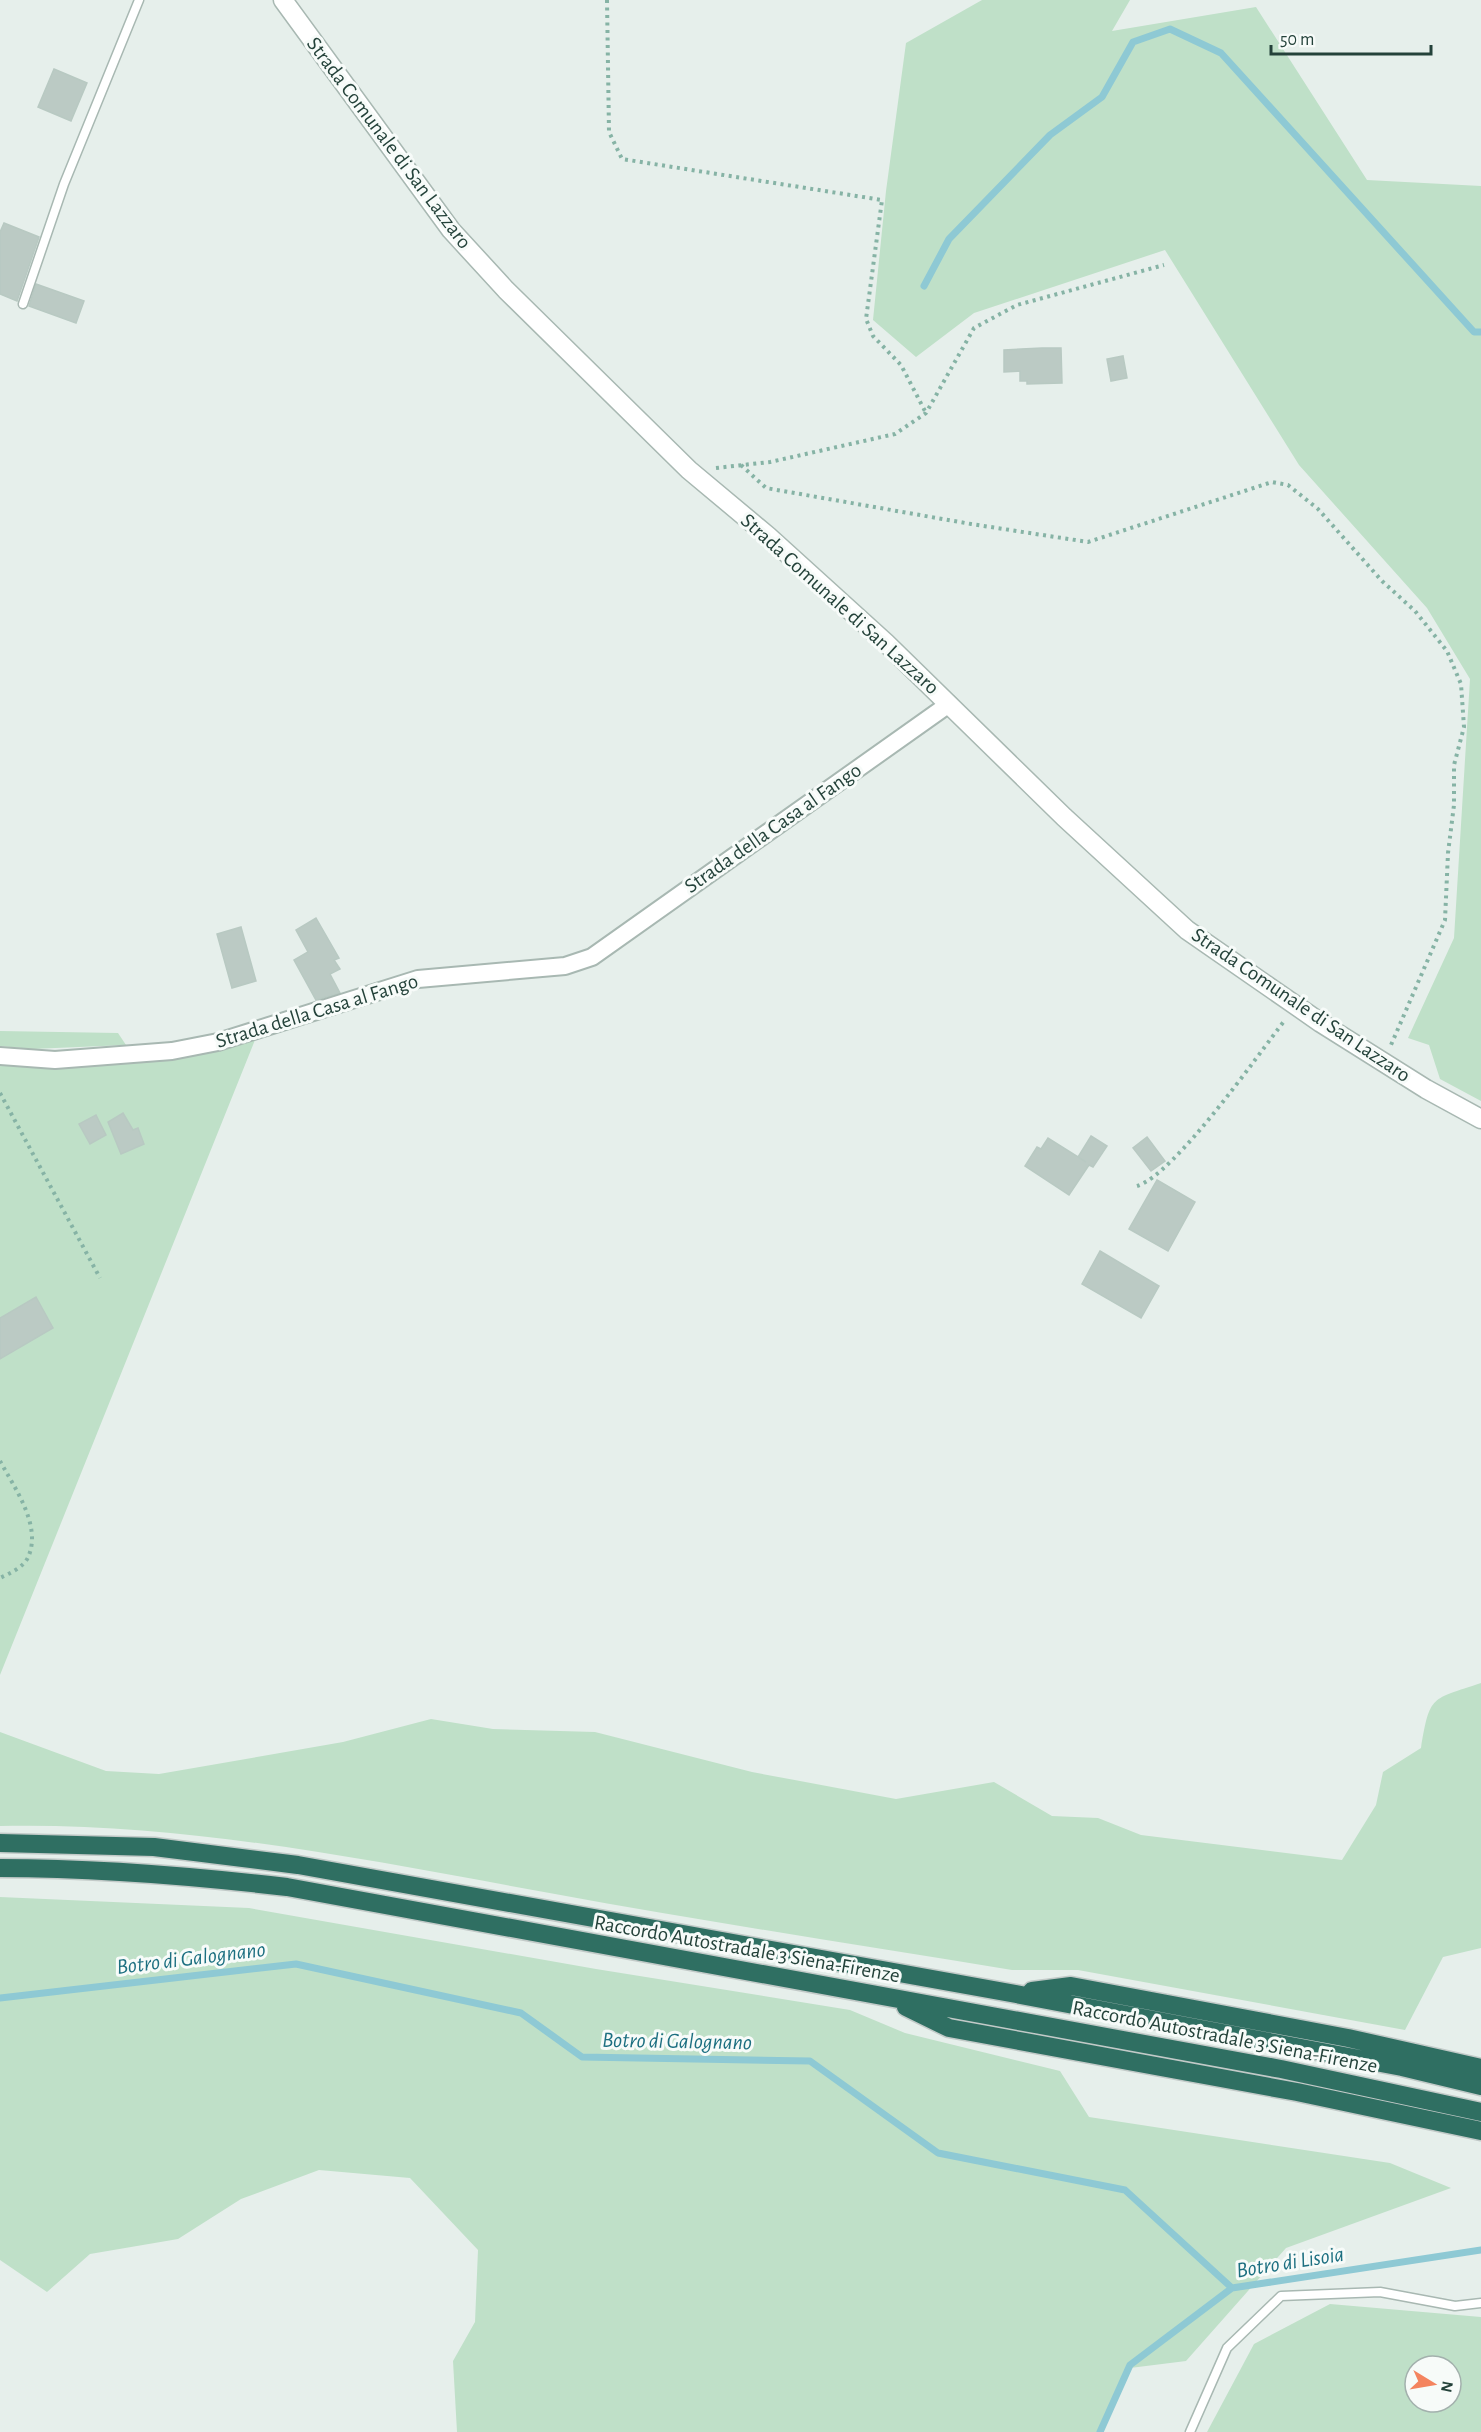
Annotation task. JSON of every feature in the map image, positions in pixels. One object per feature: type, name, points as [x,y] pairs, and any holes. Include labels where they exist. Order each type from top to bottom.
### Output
[{"type":"highway","name":"Raccordo Autostradale 3 Siena-Firenze","points":[[0,1843],[154,1847],[298,1864],[1016,1994],[1402,2067],[1481,2086]]},
{"type":"highway","name":"Raccordo Autostradale 3 Siena-Firenze","points":[[0,1868],[124,1872],[287,1887],[1281,2069],[1481,2112]]},
{"type":"highway","points":[[1016,1994],[1071,1986],[1348,2038],[1481,2068]]},
{"type":"highway","points":[[888,1998],[948,2028],[1297,2092],[1481,2132]]},
{"type":"street","name":"Strada Comunale di San Lazzaro","points":[[283,0],[390,150],[457,237],[506,290],[689,470],[768,536],[949,704],[1064,817],[1170,915],[1218,953],[1296,1007],[1384,1063],[1481,1119]]},
{"type":"street","name":"Strada della Casa al Fango","points":[[0,1056],[55,1060],[172,1051],[218,1042],[418,979],[565,966],[592,957],[949,704]]},
{"type":"lane","points":[[23,304],[64,184],[139,0]]},
{"type":"lane","points":[[1190,2432],[1227,2348],[1281,2296],[1380,2292],[1455,2306],[1481,2303]]},
{"type":"path","points":[[607,0],[609,132],[622,159],[882,200],[866,319],[873,336],[901,365],[926,412]]},
{"type":"path","points":[[689,470],[770,462],[895,434],[926,412],[974,328],[1017,305],[1164,265]]},
{"type":"path","points":[[741,465],[766,488],[959,523],[1088,542],[1272,482],[1288,485],[1318,509],[1382,581],[1415,611],[1447,651],[1461,684],[1464,727],[1454,765],[1454,805],[1448,853],[1445,920],[1384,1063]]},
{"type":"path","points":[[1137,1186],[1151,1180],[1174,1159],[1296,1007]]},
{"type":"path","points":[[0,1093],[100,1278]]},
{"type":"path","points":[[0,1461],[32,1526],[29,1555],[18,1569],[0,1578]]},
{"type":"green space","points":[[982,0],[1130,0],[1112,31],[1256,7],[1367,180],[1481,186],[1481,1101],[1440,1079],[1429,1045],[1408,1038],[1454,938],[1470,679],[1427,608],[1299,465],[1165,250],[974,313],[916,357],[873,320],[886,191],[906,43]]},
{"type":"green space","points":[[0,1031],[118,1033],[126,1045],[32,1049],[0,1046]]},
{"type":"green space","points":[[257,1035],[0,1675],[0,1064],[147,1059],[226,1049]]},
{"type":"green space","points":[[1481,1683],[1481,1948],[1443,1957],[1405,2030],[1078,1970],[1012,1970],[669,1914],[279,1846],[140,1830],[70,1826],[0,1826],[0,1732],[106,1771],[159,1774],[343,1742],[431,1719],[493,1729],[595,1732],[752,1772],[896,1799],[994,1782],[1052,1816],[1098,1818],[1141,1835],[1342,1860],[1376,1805],[1383,1772],[1421,1748],[1431,1708],[1442,1697]]},
{"type":"green space","points":[[0,1897],[249,1908],[596,1969],[850,2010],[905,2033],[1060,2071],[1089,2117],[1390,2163],[1451,2188],[1286,2248],[1186,2361],[1130,2368],[1100,2432],[457,2432],[453,2361],[475,2322],[478,2250],[410,2178],[319,2170],[241,2199],[178,2239],[90,2254],[47,2292],[0,2260]]},
{"type":"green space","points":[[1330,2304],[1481,2317],[1481,2432],[1207,2432],[1254,2344]]},
{"type":"building","points":[[54,69],[87,83],[71,121],[38,107]]},
{"type":"building","points":[[4,223],[39,237],[17,301],[0,294],[0,232]]},
{"type":"building","points":[[36,284],[84,301],[76,323],[29,306]]},
{"type":"building","points":[[1061,348],[1062,383],[1027,384],[1027,381],[1020,381],[1020,371],[1004,372],[1004,350]]},
{"type":"building","points":[[1123,356],[1127,378],[1111,381],[1107,359]]},
{"type":"building","points":[[316,918],[339,958],[334,960],[340,969],[330,974],[340,993],[316,1000],[294,960],[308,952],[296,930]]},
{"type":"building","points":[[241,927],[256,981],[232,988],[217,934]]},
{"type":"building","points":[[123,1113],[133,1130],[138,1128],[144,1144],[121,1154],[108,1122]]},
{"type":"building","points":[[96,1115],[106,1135],[90,1144],[79,1124]]},
{"type":"building","points":[[1091,1136],[1107,1146],[1093,1167],[1089,1165],[1069,1195],[1025,1166],[1037,1147],[1041,1149],[1048,1138],[1078,1157]]},
{"type":"building","points":[[1147,1137],[1165,1161],[1151,1171],[1133,1148]]},
{"type":"building","points":[[1157,1180],[1195,1202],[1168,1251],[1129,1229]]},
{"type":"building","points":[[1100,1251],[1159,1286],[1141,1318],[1082,1284]]},
{"type":"building","points":[[36,1297],[53,1328],[0,1359],[0,1318]]},
{"type":"waterway","points":[[924,286],[949,239],[1050,135],[1102,97],[1133,42],[1170,29],[1221,53],[1474,332],[1481,332]]},
{"type":"waterway","name":"Botro di Galognano","points":[[0,1998],[296,1964],[521,2013],[582,2057],[810,2061],[938,2153],[1125,2190],[1232,2288]]},
{"type":"waterway","name":"Botro di Lisoia","points":[[1100,2432],[1130,2365],[1232,2288],[1481,2250]]}]
